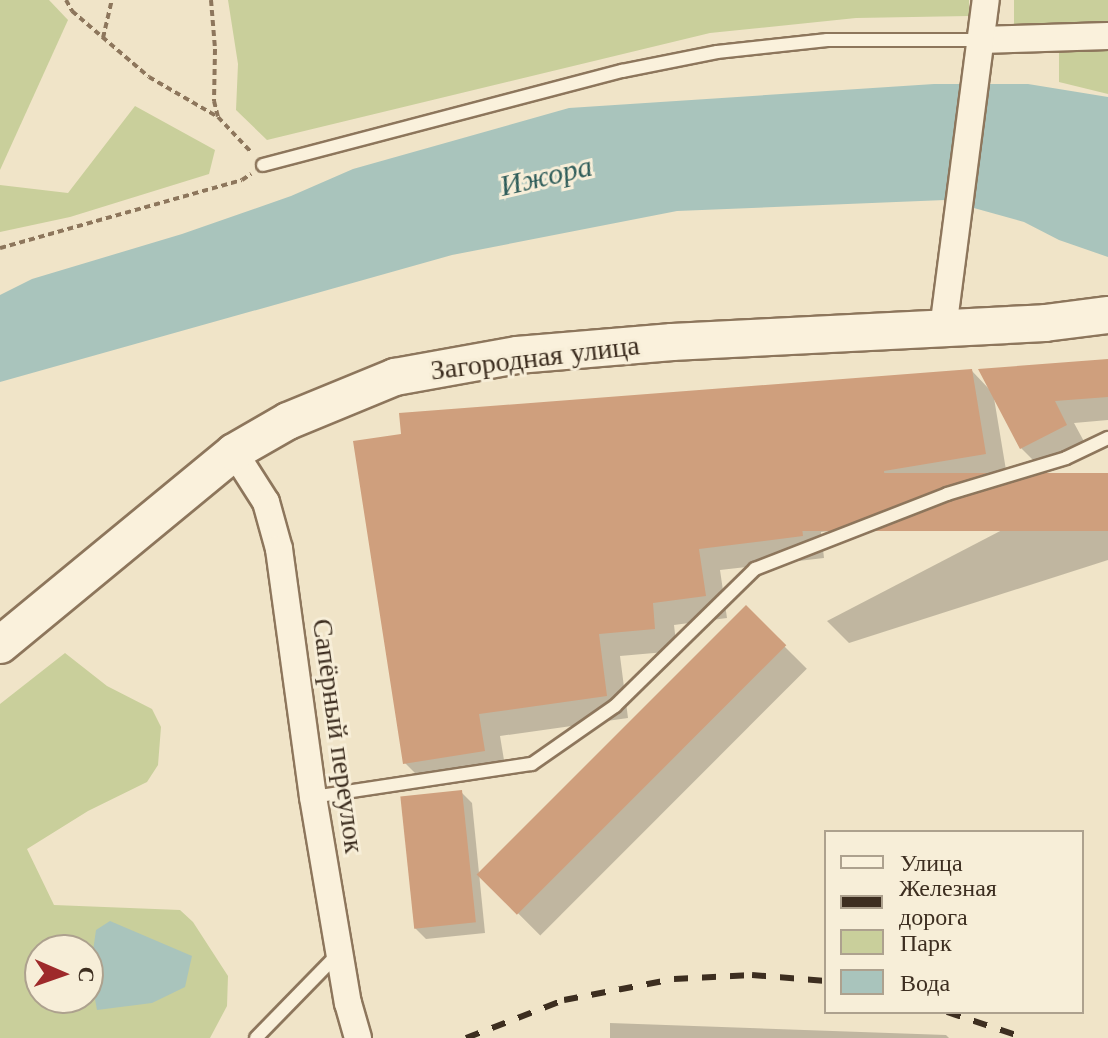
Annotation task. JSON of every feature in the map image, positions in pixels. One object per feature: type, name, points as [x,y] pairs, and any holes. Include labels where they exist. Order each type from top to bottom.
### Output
[{"type":"main road","name":"Загородная улица","points":[[0,645],[234,452],[288,421],[395,377],[517,355],[672,342],[943,329],[1108,315]]},
{"type":"street","points":[[943,329],[958,235],[986,0]]},
{"type":"street","points":[[981,40],[1108,36]]},
{"type":"street","name":"Сапёрный переулок","points":[[234,452],[266,502],[279,549],[313,797],[339,953],[358,1038]]},
{"type":"lane","points":[[263,165],[622,71],[717,52],[827,40],[981,40]]},
{"type":"lane","points":[[313,797],[532,764],[615,706],[755,569],[947,494],[1066,458],[1108,438]]},
{"type":"lane","points":[[256,1038],[339,953]]},
{"type":"path","points":[[0,248],[242,180],[263,165],[218,117],[149,77],[72,11],[66,0]]},
{"type":"path","points":[[103,38],[112,0]]},
{"type":"path","points":[[211,0],[215,49],[214,101],[218,117]]},
{"type":"green space","points":[[0,0],[49,0],[68,20],[0,170]]},
{"type":"green space","points":[[228,0],[969,0],[969,16],[856,18],[710,33],[267,140],[236,110],[238,64]]},
{"type":"green space","points":[[1014,0],[1108,0],[1108,28],[1014,28]]},
{"type":"green space","points":[[1108,47],[1108,94],[1059,82],[1059,48]]},
{"type":"green space","points":[[135,106],[215,150],[209,174],[70,217],[0,232],[0,185],[68,193]]},
{"type":"green space","points":[[65,653],[107,686],[152,709],[161,727],[158,765],[147,782],[88,811],[27,849],[54,905],[180,910],[193,922],[228,976],[227,1006],[210,1038],[0,1038],[0,704]]},
{"type":"water","name":"Ижора","points":[[934,84],[1028,84],[1108,97],[1108,257],[1059,240],[1024,222],[945,200],[677,211],[452,255],[0,382],[0,295],[32,279],[182,234],[291,196],[353,169],[569,108]]},
{"type":"water","points":[[110,921],[192,956],[185,987],[152,1003],[104,1009],[104,934],[95,934],[96,930]]},
{"type":"building","points":[[1108,359],[1108,397],[1055,401],[1067,425],[1020,449],[978,369]]},
{"type":"building","points":[[972,369],[986,454],[884,471],[887,501],[800,510],[803,536],[699,549],[706,596],[653,603],[655,629],[599,634],[607,696],[479,714],[485,751],[403,764],[353,441],[401,434],[399,413]]},
{"type":"building","points":[[794,473],[1108,473],[1108,531],[794,531]]},
{"type":"building","points":[[746,605],[786,645],[517,915],[477,874]]},
{"type":"building","points":[[462,790],[476,922],[414,929],[400,796]]},
{"type":"railway","points":[[466,1038],[564,1000],[674,979],[752,975],[824,981]]},
{"type":"railway","points":[[953,1014],[1025,1038]]}]
